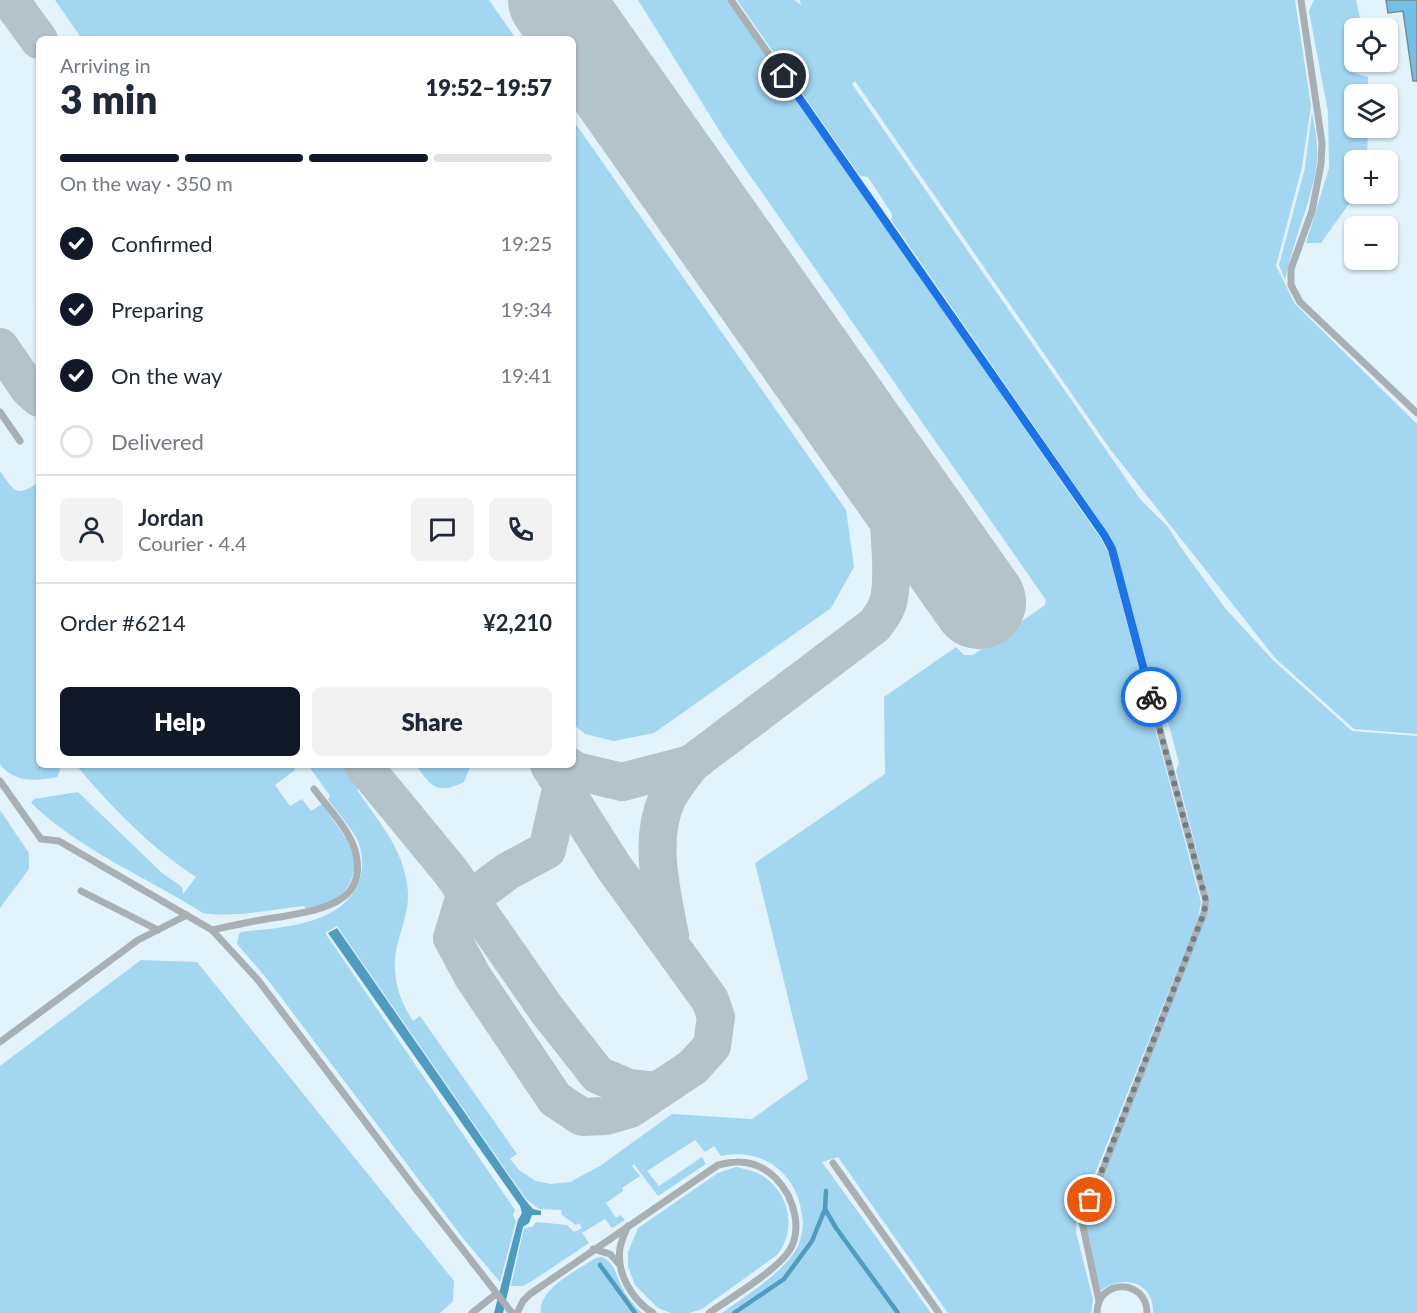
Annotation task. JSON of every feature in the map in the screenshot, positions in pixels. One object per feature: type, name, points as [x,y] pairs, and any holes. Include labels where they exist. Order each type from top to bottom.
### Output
[{"type":"lane","points":[[731,0],[1048,452],[1112,549],[1206,901],[1204,913],[1082,1222],[1099,1301],[1097,1313]]},
{"type":"lane","points":[[1301,0],[1322,143],[1321,164],[1312,211],[1291,269],[1291,285],[1300,302],[1417,413]]},
{"type":"lane","points":[[0,412],[20,441]]},
{"type":"lane","points":[[0,781],[41,839],[58,841],[212,930],[258,980],[510,1310]]},
{"type":"lane","points":[[212,930],[281,916],[305,914],[325,908],[349,892],[358,873],[354,849],[341,826],[314,789]]},
{"type":"lane","points":[[81,891],[158,930]]},
{"type":"lane","points":[[0,1042],[129,947],[187,915]]},
{"type":"lane","points":[[517,1313],[523,1301],[530,1294],[718,1165],[737,1161],[752,1164],[766,1170],[779,1180],[788,1192],[796,1223],[795,1237],[789,1251],[778,1263],[709,1313]]},
{"type":"lane","points":[[833,1163],[939,1313]]},
{"type":"lane","points":[[619,1264],[620,1246],[628,1226]]},
{"type":"lane","points":[[593,1249],[610,1254],[619,1264],[635,1297],[653,1313]]},
{"type":"lane","points":[[1099,1301],[1110,1289],[1125,1286],[1139,1293],[1144,1300],[1147,1313]]},
{"type":"lane","points":[[472,1313],[496,1294]]},
{"type":"shaded area","points":[[55,0],[489,0],[514,36],[80,36]]},
{"type":"shaded area","points":[[638,0],[728,0],[1103,542],[1109,555],[1201,902],[1198,919],[1077,1218],[1076,1232],[1093,1300],[1091,1313],[948,1313],[838,1157],[822,1162],[931,1313],[722,1313],[764,1283],[792,1256],[802,1235],[802,1215],[793,1187],[775,1166],[751,1156],[736,1154],[721,1156],[714,1146],[705,1152],[695,1140],[647,1171],[659,1186],[702,1157],[706,1164],[658,1196],[634,1164],[632,1166],[640,1176],[606,1203],[616,1218],[621,1215],[625,1220],[612,1228],[605,1219],[582,1233],[589,1243],[523,1286],[511,1286],[524,1228],[532,1227],[536,1222],[567,1225],[574,1232],[582,1228],[579,1223],[576,1225],[562,1215],[561,1210],[539,1209],[526,1199],[337,926],[325,933],[515,1210],[513,1215],[516,1221],[500,1282],[462,1237],[268,980],[237,944],[241,932],[309,922],[339,908],[350,897],[361,877],[360,848],[350,827],[328,799],[330,796],[310,768],[351,769],[363,786],[357,790],[393,843],[406,878],[407,905],[395,956],[395,976],[403,1004],[413,1021],[420,1016],[517,1154],[510,1159],[520,1171],[536,1181],[551,1184],[570,1182],[600,1166],[672,1114],[752,1119],[808,1079],[755,863],[885,774],[884,697],[956,647],[964,655],[973,655],[1045,605],[1046,600],[724,138]]},
{"type":"shaded area","points":[[737,0],[794,0],[801,5],[800,0],[1295,0],[1311,106],[1302,167],[1276,266],[1295,304],[1417,424],[1417,734],[1354,729],[1276,659],[1110,449],[855,81],[852,84],[1140,499],[1168,527],[1225,608],[1273,660],[1352,731],[1417,736],[1417,1313],[1153,1313],[1152,1302],[1148,1294],[1142,1287],[1135,1284],[1118,1283],[1100,1291],[1085,1219],[1210,902],[1176,771],[1179,763],[1168,722],[1161,718],[1111,537],[892,221],[892,214],[868,177],[860,176]]},
{"type":"shaded area","points":[[1314,0],[1356,0],[1360,18],[1344,18],[1344,72],[1368,77],[1368,84],[1344,84],[1344,138],[1368,138],[1367,150],[1344,150],[1344,204],[1349,204],[1321,243],[1306,243],[1329,168],[1328,112],[1309,11]]},
{"type":"shaded area","points":[[1312,112],[1317,144],[1317,163],[1311,193],[1285,280],[1279,265],[1305,168]]},
{"type":"shaded area","points":[[576,124],[846,510],[854,567],[831,608],[654,733],[614,741],[585,734],[576,726]]},
{"type":"shaded area","points":[[0,471],[16,490],[25,490],[36,484],[36,768],[60,768],[60,771],[57,777],[33,780],[12,775],[0,764]]},
{"type":"shaded area","points":[[79,768],[294,768],[295,770],[275,785],[290,806],[302,799],[311,811],[322,804],[351,848],[355,864],[354,872],[342,894],[336,900],[323,906],[306,909],[304,906],[240,914],[203,913],[92,849],[50,820],[31,803],[34,799],[78,792],[162,873],[182,887],[183,894],[196,877],[163,853],[103,796]]},
{"type":"shaded area","points":[[418,768],[470,768],[464,782],[455,786],[436,787],[426,779]]},
{"type":"shaded area","points":[[0,810],[29,853],[29,869],[0,908]]},
{"type":"shaded area","points":[[337,928],[526,1201],[533,1209],[541,1211],[541,1215],[532,1215],[529,1223],[523,1227],[503,1313],[494,1313],[518,1220],[522,1213],[520,1206],[328,933]]},
{"type":"shaded area","points":[[141,960],[197,962],[454,1281],[453,1301],[440,1313],[0,1313],[0,1066]]},
{"type":"shaded area","points":[[736,1167],[763,1176],[779,1192],[788,1213],[787,1235],[783,1245],[777,1255],[702,1309],[689,1313],[671,1313],[658,1308],[635,1285],[628,1267],[628,1252],[638,1228],[718,1173]]},
{"type":"shaded area","points":[[602,1257],[612,1265],[625,1293],[642,1313],[541,1313],[542,1304],[552,1288],[579,1268]]},
{"type":"building","points":[[1386,0],[1417,0],[1417,81],[1413,81],[1403,11],[1388,13]]},
{"type":"waterway","points":[[826,1191],[825,1209],[836,1228],[898,1313]]},
{"type":"waterway","points":[[734,1313],[784,1279],[812,1241],[825,1209]]},
{"type":"waterway","points":[[600,1265],[635,1313]]},
{"type":"taxiway","points":[[10,0],[36,36]]},
{"type":"taxiway","points":[[0,347],[29,389],[36,395]]},
{"type":"taxiway","points":[[572,768],[622,782],[691,764],[875,625],[887,605],[891,577],[890,536],[882,464]]},
{"type":"taxiway","points":[[670,936],[658,867],[658,832],[667,799],[691,764]]},
{"type":"taxiway","points":[[365,768],[451,872],[547,1010],[598,1075],[629,1088],[656,1091]]},
{"type":"taxiway","points":[[551,768],[562,785]]},
{"type":"taxiway","points":[[562,785],[613,866],[710,1000],[716,1017],[712,1046],[693,1067],[630,1109],[606,1116],[582,1117],[555,1099],[473,977],[452,938],[462,905],[508,871],[547,850],[562,785]]},
{"type":"runway","points":[[555,0],[979,602]]},
{"type":"way so far","points":[[1090,1200],[1204,913],[1206,901],[1151,697]]},
{"type":"route","points":[[784,76],[1105,536],[1112,549],[1151,697]]}]
